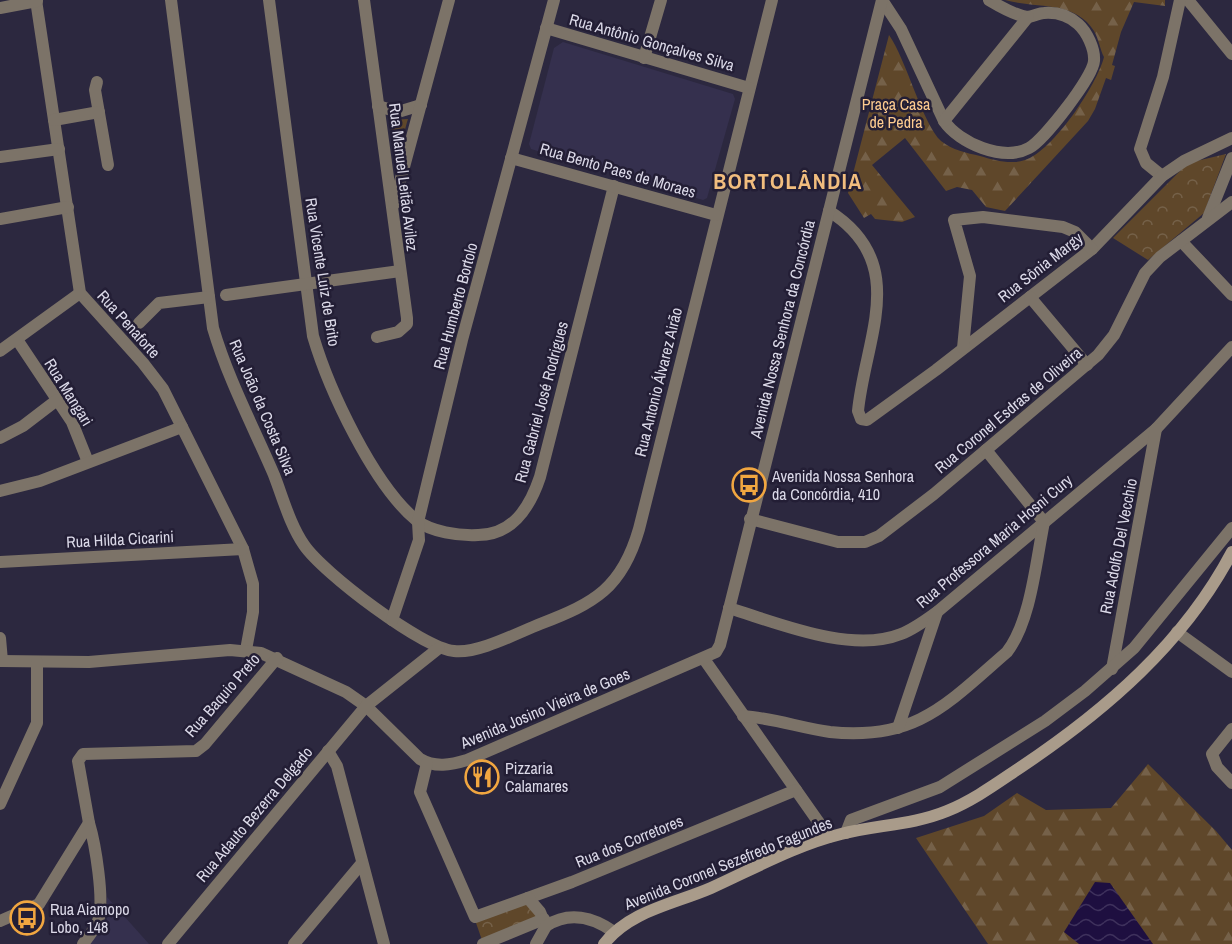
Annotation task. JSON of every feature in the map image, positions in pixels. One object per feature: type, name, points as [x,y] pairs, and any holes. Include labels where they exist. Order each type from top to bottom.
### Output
[{"type":"main road","name":"Avenida Coronel Sezefredo Fagundes","points":[[604,944],[614,932],[638,916],[829,837],[915,821],[970,801],[1092,717],[1118,696],[1177,632],[1230,559]]},
{"type":"street","points":[[0,8],[37,0]]},
{"type":"street","name":"Rua Penaforte","points":[[37,0],[80,293],[154,376],[243,549],[253,585],[253,612],[246,650]]},
{"type":"street","name":"Rua João da Costa Silva","points":[[171,0],[213,328],[224,362],[304,545],[315,558],[392,620],[417,637],[439,648]]},
{"type":"street","name":"Rua Vicente Luiz de Brito","points":[[269,0],[313,336],[329,380],[380,477],[418,522]]},
{"type":"street","name":"Rua Manuel Leitão Avilez","points":[[364,0],[407,324],[398,332],[377,337]]},
{"type":"street","points":[[393,210],[449,0]]},
{"type":"street","name":"Rua Humberto Bortolo","points":[[392,620],[419,540],[418,522],[462,340],[554,0]]},
{"type":"street","points":[[644,58],[662,0]]},
{"type":"street","name":"Rua Antonio Álvarez Airão","points":[[439,648],[464,651],[550,620],[601,594],[627,564],[639,529],[716,215],[772,0]]},
{"type":"street","points":[[882,0],[901,29],[944,121],[953,134],[968,142],[1000,152],[1016,152],[1030,148],[1067,107],[1093,67],[1093,49],[1088,38],[1080,26],[1070,18],[1044,13],[1028,17],[944,121]]},
{"type":"street","name":"Avenida Nossa Senhora da Concórdia","points":[[704,659],[716,652],[720,645],[882,0]]},
{"type":"street","points":[[989,0],[1028,17]]},
{"type":"street","points":[[1162,176],[1146,163],[1140,149],[1160,86],[1180,0]]},
{"type":"street","points":[[1188,0],[1232,54]]},
{"type":"street","name":"Rua Antônio Gonçalves Silva","points":[[546,28],[749,87]]},
{"type":"street","points":[[98,82],[95,90],[108,165]]},
{"type":"street","points":[[378,106],[398,112],[421,105]]},
{"type":"street","points":[[54,120],[99,112]]},
{"type":"street","name":"Rua Sônia Margy","points":[[829,211],[843,219],[861,240],[876,285],[879,306],[876,329],[858,404],[858,416],[864,420],[906,393],[1092,249],[1162,176],[1184,161],[1232,138]]},
{"type":"street","points":[[0,157],[59,149]]},
{"type":"street","name":"Rua Bento Paes de Moraes","points":[[511,158],[716,215]]},
{"type":"street","points":[[1208,218],[1232,158]]},
{"type":"street","name":"Rua Gabriel José Rodrigues","points":[[418,522],[450,533],[486,535],[510,525],[528,507],[540,477],[614,186]]},
{"type":"street","name":"Rua Coronel Esdras de Oliveira","points":[[750,519],[838,542],[865,542],[879,536],[906,517],[1087,365],[1114,335],[1145,273],[1208,218],[1232,202]]},
{"type":"street","points":[[0,219],[68,207]]},
{"type":"street","points":[[963,348],[970,276],[954,220],[970,216],[1063,227],[1075,232],[1092,249]]},
{"type":"street","points":[[1181,242],[1232,295]]},
{"type":"street","points":[[226,295],[400,271]]},
{"type":"street","points":[[0,351],[18,341],[80,293]]},
{"type":"street","points":[[139,323],[159,303],[209,297]]},
{"type":"street","points":[[1030,297],[1087,365]]},
{"type":"street","name":"Rua Mangari","points":[[18,341],[72,422],[88,462]]},
{"type":"street","name":"Rua Professora Maria Hosni Cury","points":[[729,608],[843,639],[866,641],[902,634],[937,612],[1156,429],[1232,347]]},
{"type":"street","points":[[0,438],[23,426],[57,400]]},
{"type":"street","points":[[0,491],[40,481],[182,427]]},
{"type":"street","name":"Rua Adolfo Del Vecchio","points":[[1112,669],[1156,429]]},
{"type":"street","points":[[743,716],[830,732],[879,732],[898,728],[929,717],[1014,643],[1029,597],[1044,522],[986,450]]},
{"type":"street","points":[[846,833],[851,820],[922,795],[954,779],[1045,721],[1112,669],[1134,648],[1232,528]]},
{"type":"street","name":"Rua Hilda Cicarini","points":[[0,562],[243,549]]},
{"type":"street","points":[[898,728],[937,612]]},
{"type":"street","points":[[1177,632],[1232,672]]},
{"type":"street","points":[[0,638],[1,661],[122,661],[246,650],[277,658],[328,682],[366,706],[427,763]]},
{"type":"street","name":"Rua Adauto Bezerra Delgado","points":[[168,944],[366,706],[439,648]]},
{"type":"street","name":"Rua Baquio Preto","points":[[89,823],[78,761],[83,754],[196,751],[205,744],[277,658]]},
{"type":"street","points":[[704,659],[829,837]]},
{"type":"street","name":"Avenida Josino Vieira de Goes","points":[[427,763],[450,765],[467,760],[704,659]]},
{"type":"street","points":[[0,804],[37,723],[37,662]]},
{"type":"street","points":[[1232,729],[1212,754],[1217,767],[1232,783]]},
{"type":"street","points":[[328,751],[337,766],[384,944]]},
{"type":"street","name":"Rua dos Corretores","points":[[427,763],[420,792],[473,916],[478,917],[796,790]]},
{"type":"street","points":[[0,921],[39,904],[89,823]]},
{"type":"street","points":[[83,944],[94,930],[101,910],[96,850],[89,823]]},
{"type":"street","points":[[294,944],[362,863]]},
{"type":"street","points":[[528,898],[545,922]]},
{"type":"street","points":[[483,944],[545,922],[575,917],[594,920],[614,932]]},
{"type":"street","points":[[536,944],[545,922]]},
{"type":"shaded area","points":[[563,42],[733,94],[735,99],[707,198],[703,200],[531,149],[529,144],[554,48]]},
{"type":"shaded area","points":[[107,897],[149,944],[89,944],[107,920]]},
{"type":"green space","name":"Praça Casa de Pedra","points":[[1005,0],[1165,0],[1165,6],[1134,2],[1121,32],[1112,65],[1115,66],[1111,80],[1106,78],[1095,109],[1088,121],[1005,211],[986,207],[972,190],[957,187],[946,191],[905,138],[872,165],[915,217],[902,222],[875,219],[871,214],[864,218],[848,193],[889,35],[934,133],[945,144],[960,151],[1002,161],[1025,160],[1048,144],[1083,100],[1093,84],[1104,57],[1094,31],[1086,21],[1066,10]]},
{"type":"green space","points":[[408,119],[407,122],[396,164],[390,120]]},
{"type":"green space","points":[[1226,154],[1204,213],[1148,260],[1113,238],[1188,163]]},
{"type":"green space","points":[[1148,764],[1216,831],[1232,850],[1232,944],[988,944],[916,838],[984,816],[1017,793],[1046,810],[1111,808]]},
{"type":"green space","points":[[527,901],[540,920],[483,943],[475,920]]},
{"type":"water","points":[[1095,882],[1110,883],[1153,944],[1079,944],[1064,932]]},
{"type":"place","name":"Avenida Nossa Senhora da Concórdia, 410","points":[[749,485]]},
{"type":"place","name":"Pizzaria Calamares","points":[[482,777]]},
{"type":"place","name":"Rua Aiamopo Lobo, 148","points":[[27,918]]},
{"type":"district","name":"BORTOLÂNDIA","points":[[788,181]]}]
